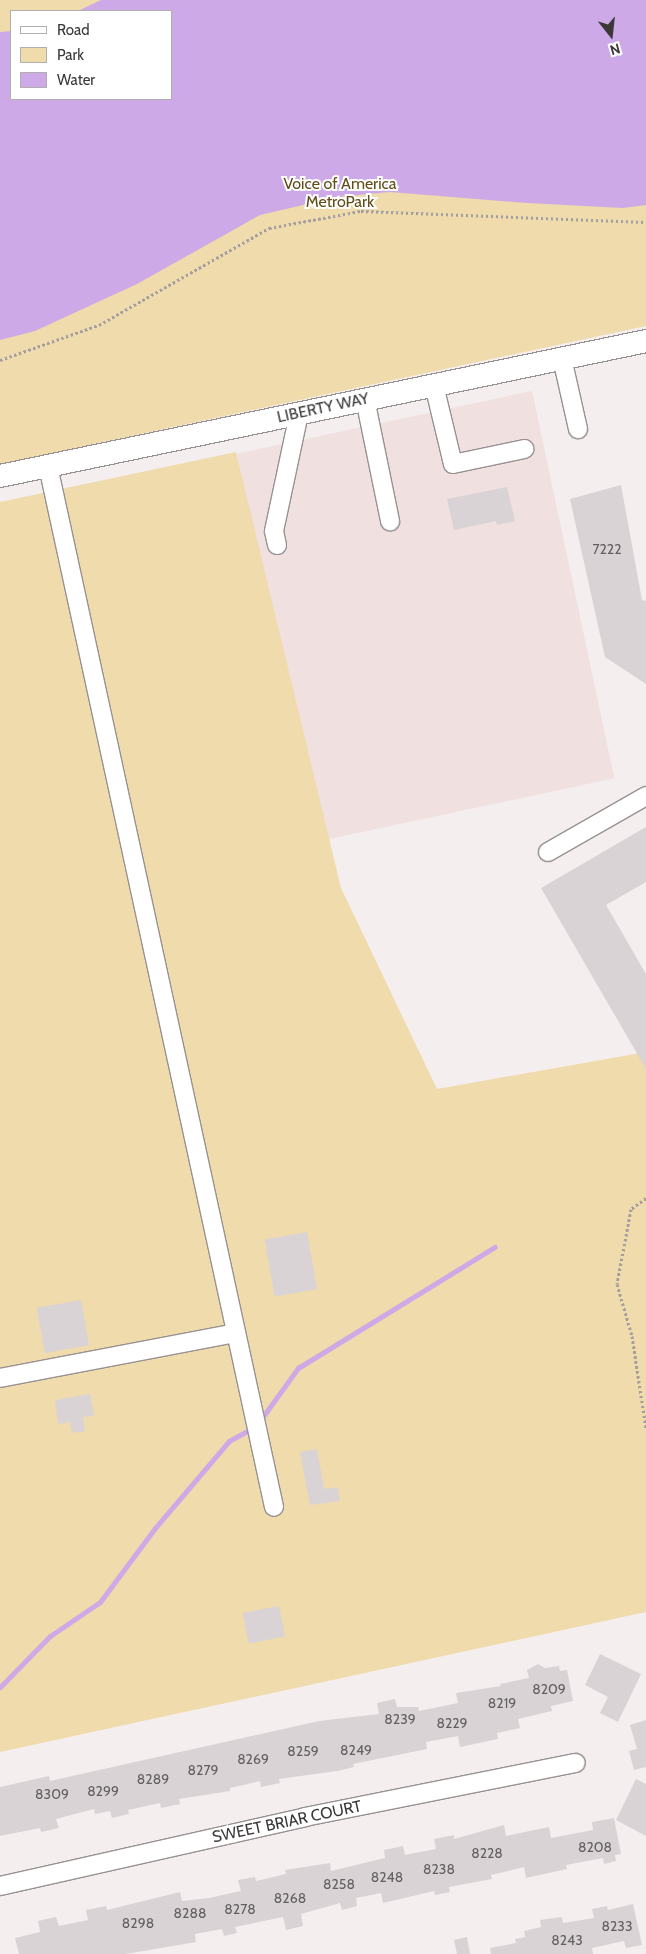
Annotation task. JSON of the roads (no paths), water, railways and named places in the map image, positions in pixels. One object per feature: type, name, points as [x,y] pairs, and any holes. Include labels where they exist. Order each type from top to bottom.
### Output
[{"type":"main road","name":"LIBERTY WAY","points":[[0,476],[646,341]]},
{"type":"street","points":[[562,358],[578,429]]},
{"type":"street","points":[[434,385],[453,464],[524,449]]},
{"type":"street","points":[[365,399],[390,521]]},
{"type":"street","points":[[276,545],[274,531],[300,413]]},
{"type":"street","points":[[48,466],[274,1507]]},
{"type":"street","points":[[548,852],[646,796]]},
{"type":"street","points":[[0,1378],[235,1333]]},
{"type":"street","name":"SWEET BRIAR COURT","points":[[0,1886],[305,1817],[576,1763]]},
{"type":"water","points":[[101,0],[646,0],[646,205],[623,208],[527,203],[390,192],[338,197],[260,215],[137,284],[35,331],[0,340],[0,32],[10,31],[10,100],[172,100],[172,10],[80,10]]},
{"type":"waterway","points":[[259,1422],[298,1368],[495,1247]]},
{"type":"waterway","points":[[0,1687],[50,1636],[100,1602],[155,1528],[229,1441],[254,1427]]},
{"type":"park label","name":"Voice of America MetroPark","points":[[340,193]]}]
